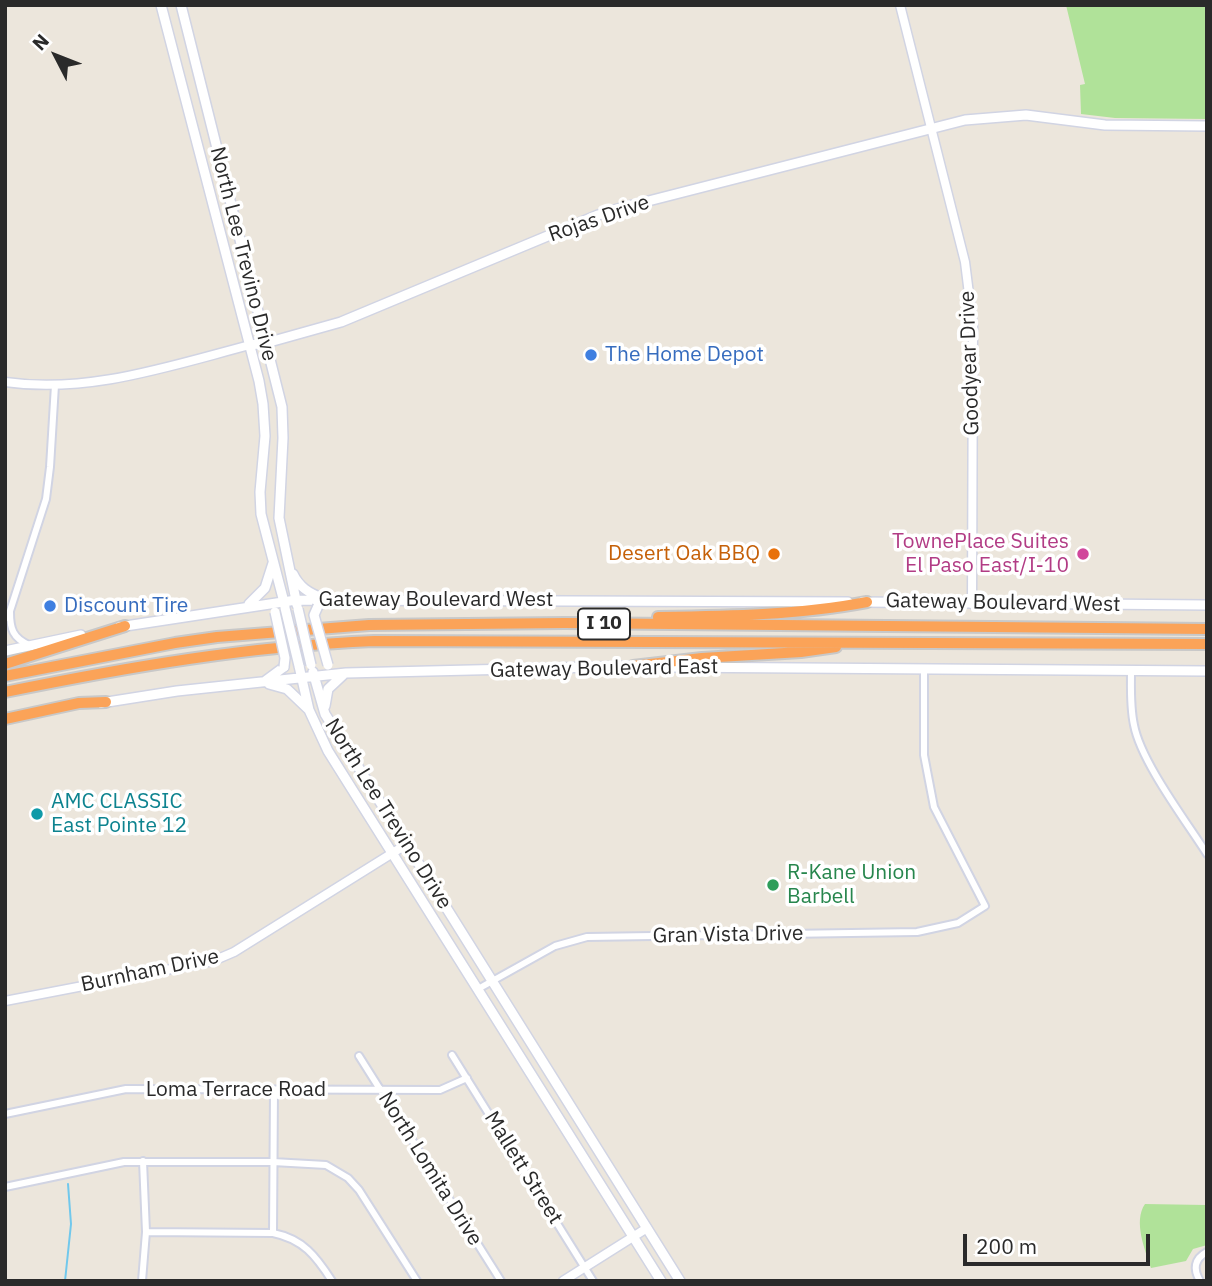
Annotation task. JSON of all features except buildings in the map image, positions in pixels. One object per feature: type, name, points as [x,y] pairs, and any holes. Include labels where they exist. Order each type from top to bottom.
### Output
[{"type":"highway","points":[[565,624],[621,618],[746,614],[843,607],[867,602]]},
{"type":"highway","name":"I 10","points":[[5,676],[126,651],[217,637],[369,625],[1207,629]]},
{"type":"highway","points":[[5,664],[125,626]]},
{"type":"highway","name":"I 10","points":[[5,692],[191,657],[347,642],[1207,644]]},
{"type":"highway","points":[[633,666],[702,658],[813,651],[857,642]]},
{"type":"highway","points":[[5,720],[79,703],[106,702]]},
{"type":"main road","name":"North Lee Trevino Drive","points":[[161,5],[263,404],[265,436],[260,502],[309,710],[328,751],[661,1281]]},
{"type":"main road","name":"North Lee Trevino Drive","points":[[181,5],[282,407],[279,505],[286,560],[325,714],[680,1281]]},
{"type":"main road","name":"Rojas Drive","points":[[250,345],[341,322],[609,211],[965,120],[1009,115],[1105,125],[1207,126]]},
{"type":"main road","points":[[286,560],[298,583],[309,593],[326,600]]},
{"type":"main road","points":[[247,606],[265,588],[273,561]]},
{"type":"main road","name":"Gateway Boulevard West","points":[[5,651],[125,626],[247,606],[326,600],[1204,604]]},
{"type":"main road","points":[[326,600],[318,606],[314,615],[328,665],[346,673]]},
{"type":"main road","points":[[261,604],[271,607],[275,612],[285,658],[284,667],[264,682]]},
{"type":"main road","name":"Gateway Boulevard East","points":[[106,702],[346,673],[633,666],[1207,671]]},
{"type":"main road","points":[[325,714],[328,689],[336,679],[346,673]]},
{"type":"main road","points":[[264,682],[286,689],[309,710]]},
{"type":"street","name":"Goodyear Drive","points":[[900,5],[965,262],[973,326],[972,604]]},
{"type":"street","name":"Rojas Drive","points":[[5,382],[84,384],[120,378],[250,345]]},
{"type":"street","points":[[5,618],[10,611],[46,499],[55,385]]},
{"type":"street","points":[[10,611],[13,634],[21,642],[31,646]]},
{"type":"street","name":"Gran Vista Drive","points":[[478,989],[539,953],[579,938],[917,932],[958,923],[985,906],[933,807],[924,755],[924,669]]},
{"type":"street","points":[[1131,670],[1134,726],[1143,752],[1207,854]]},
{"type":"street","name":"Burnham Drive","points":[[5,1001],[213,961],[234,952],[407,844]]},
{"type":"street","name":"Mallett Street","points":[[452,1055],[593,1281]]},
{"type":"street","name":"North Lomita Drive","points":[[359,1056],[501,1281]]},
{"type":"street","name":"Loma Terrace Road","points":[[5,1114],[126,1089],[440,1090],[467,1078]]},
{"type":"street","points":[[273,1233],[274,1090]]},
{"type":"street","points":[[142,1281],[146,1232],[143,1161]]},
{"type":"street","points":[[5,1187],[124,1162],[273,1162],[326,1165],[348,1178],[367,1201],[416,1281]]},
{"type":"street","points":[[563,1281],[647,1228]]},
{"type":"street","points":[[146,1232],[273,1233],[287,1236],[305,1246],[319,1260],[332,1281]]},
{"type":"street","points":[[1200,1281],[1194,1270],[1195,1264],[1202,1254],[1207,1252]]},
{"type":"green space","points":[[1066,5],[1207,5],[1207,119],[1115,118],[1081,114],[1080,85],[1085,84]]},
{"type":"green space","points":[[1145,1204],[1206,1205],[1207,1245],[1193,1249],[1186,1261],[1151,1268],[1140,1227]]},
{"type":"waterway","points":[[65,1281],[71,1224],[68,1184]]},
{"type":"place","name":"The Home Depot","points":[[591,355]]},
{"type":"place","name":"Desert Oak BBQ","points":[[774,554]]},
{"type":"place","name":"TownePlace Suites El Paso East/I-10","points":[[1083,554]]},
{"type":"place","name":"Discount Tire","points":[[50,606]]},
{"type":"place","name":"AMC CLASSIC East Pointe 12","points":[[37,814]]},
{"type":"place","name":"R-Kane Union Barbell","points":[[773,885]]}]
